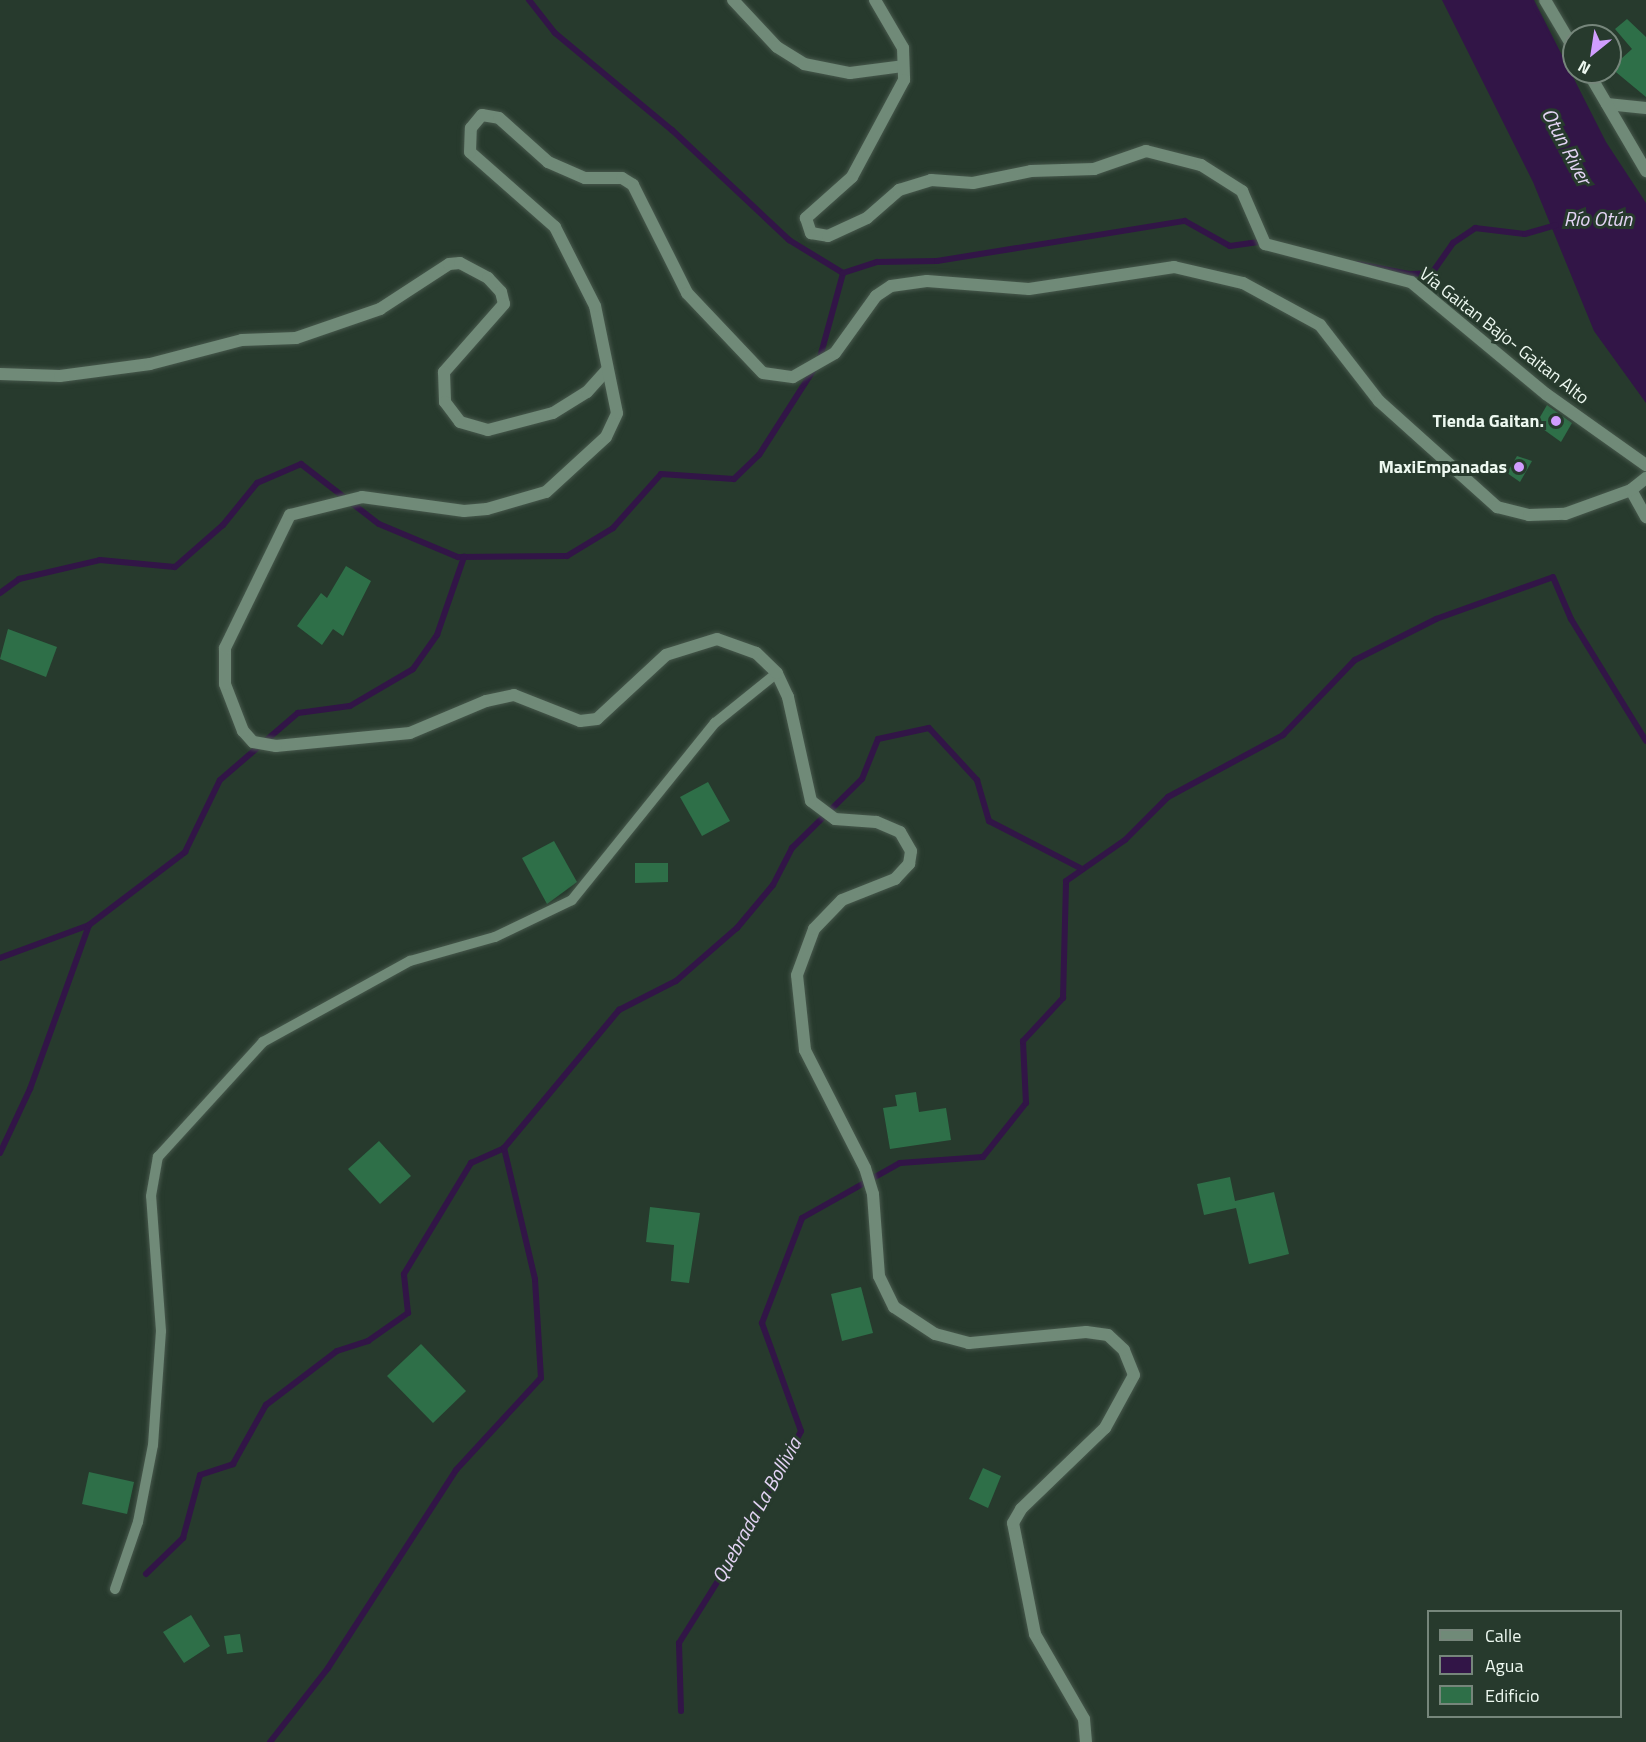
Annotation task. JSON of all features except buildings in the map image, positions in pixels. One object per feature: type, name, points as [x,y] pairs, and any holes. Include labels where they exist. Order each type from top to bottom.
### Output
[{"type":"street","points":[[733,0],[777,47],[804,64],[850,74],[903,66]]},
{"type":"street","name":"Vía Gaitan Bajo- Gaitan Alto","points":[[875,0],[895,29],[903,66],[896,104],[852,177],[806,218],[807,229],[818,237],[867,218],[899,190],[931,180],[973,183],[1031,171],[1094,170],[1146,151],[1201,165],[1242,191],[1265,244],[1411,282],[1546,394],[1646,465]]},
{"type":"street","points":[[1545,0],[1562,29]]},
{"type":"street","points":[[1595,84],[1646,171]]},
{"type":"street","points":[[1607,104],[1646,108]]},
{"type":"street","points":[[1086,1742],[1084,1719],[1035,1634],[1013,1523],[1021,1509],[1105,1428],[1130,1383],[1131,1367],[1124,1350],[1108,1335],[1086,1332],[969,1342],[914,1323],[894,1307],[879,1276],[873,1194],[865,1168],[805,1050],[797,975],[814,928],[842,900],[895,879],[909,864],[911,851],[908,840],[887,826],[835,819],[811,801],[788,697],[777,673],[756,653],[717,639],[666,655],[597,719],[580,721],[514,695],[411,733],[276,746],[253,742],[225,684],[225,648],[290,515],[362,497],[464,511],[546,492],[606,437],[617,413],[606,371],[595,306],[555,227],[470,152],[471,128],[482,115],[499,118],[548,162],[585,178],[622,178],[633,185],[687,293],[746,360],[763,373],[793,377],[835,353],[876,297],[891,286],[927,281],[1029,288],[1174,267],[1243,283],[1320,326],[1379,401],[1497,507],[1529,515],[1565,514],[1631,490],[1646,478]]},
{"type":"street","points":[[0,374],[60,376],[150,364],[242,340],[296,338],[380,309],[449,264],[460,263],[488,278],[501,292],[504,304],[444,372],[446,402],[460,422],[488,430],[554,413],[587,392],[606,371]]},
{"type":"street","points":[[1631,490],[1646,517]]},
{"type":"lane","points":[[115,1589],[138,1522],[153,1445],[161,1331],[151,1196],[158,1156],[263,1042],[410,961],[495,937],[572,900],[715,723],[777,673]]},
{"type":"water","name":"Río Otún","points":[[1442,0],[1534,0],[1562,55],[1562,84],[1577,84],[1606,142],[1646,203],[1646,403],[1594,331],[1533,182]]},
{"type":"waterway","points":[[529,0],[555,33],[672,130],[789,240],[843,273]]},
{"type":"waterway","points":[[819,361],[843,273],[877,262],[937,261],[1185,221],[1230,246],[1264,241]]},
{"type":"waterway","points":[[1358,264],[1409,274],[1432,273],[1453,243],[1475,228],[1525,234],[1556,225]]},
{"type":"waterway","points":[[0,593],[19,579],[100,560],[175,567],[223,525],[257,483],[301,464],[379,524],[458,557],[567,556],[613,528],[661,474],[734,479],[759,455],[814,369]]},
{"type":"waterway","points":[[0,1153],[30,1089],[89,925],[185,852],[220,780],[298,713],[350,706],[413,669],[437,635],[464,557]]},
{"type":"waterway","name":"Quebrada La Bollivia","points":[[681,1711],[679,1643],[733,1557],[801,1431],[762,1323],[802,1218],[900,1163],[983,1157],[1026,1103],[1023,1041],[1063,998],[1066,881],[1125,840],[1168,797],[1283,735],[1355,660],[1436,619],[1553,577],[1571,619],[1646,741]]},
{"type":"waterway","points":[[270,1742],[328,1668],[456,1470],[541,1378],[535,1279],[504,1148],[619,1010],[676,981],[737,928],[773,885],[792,848],[862,779],[878,739],[929,728],[977,780],[989,821],[1082,869]]},
{"type":"waterway","points":[[0,958],[89,925]]},
{"type":"waterway","points":[[146,1574],[183,1538],[200,1475],[233,1464],[266,1405],[337,1351],[368,1341],[408,1313],[404,1274],[471,1163],[504,1148]]},
{"type":"place","name":"Tienda Gaitan.","points":[[1556,421]]},
{"type":"place","name":"MaxiEmpanadas","points":[[1519,467]]},
{"type":"water label","name":"Otun River","points":[[1567,146]]}]
